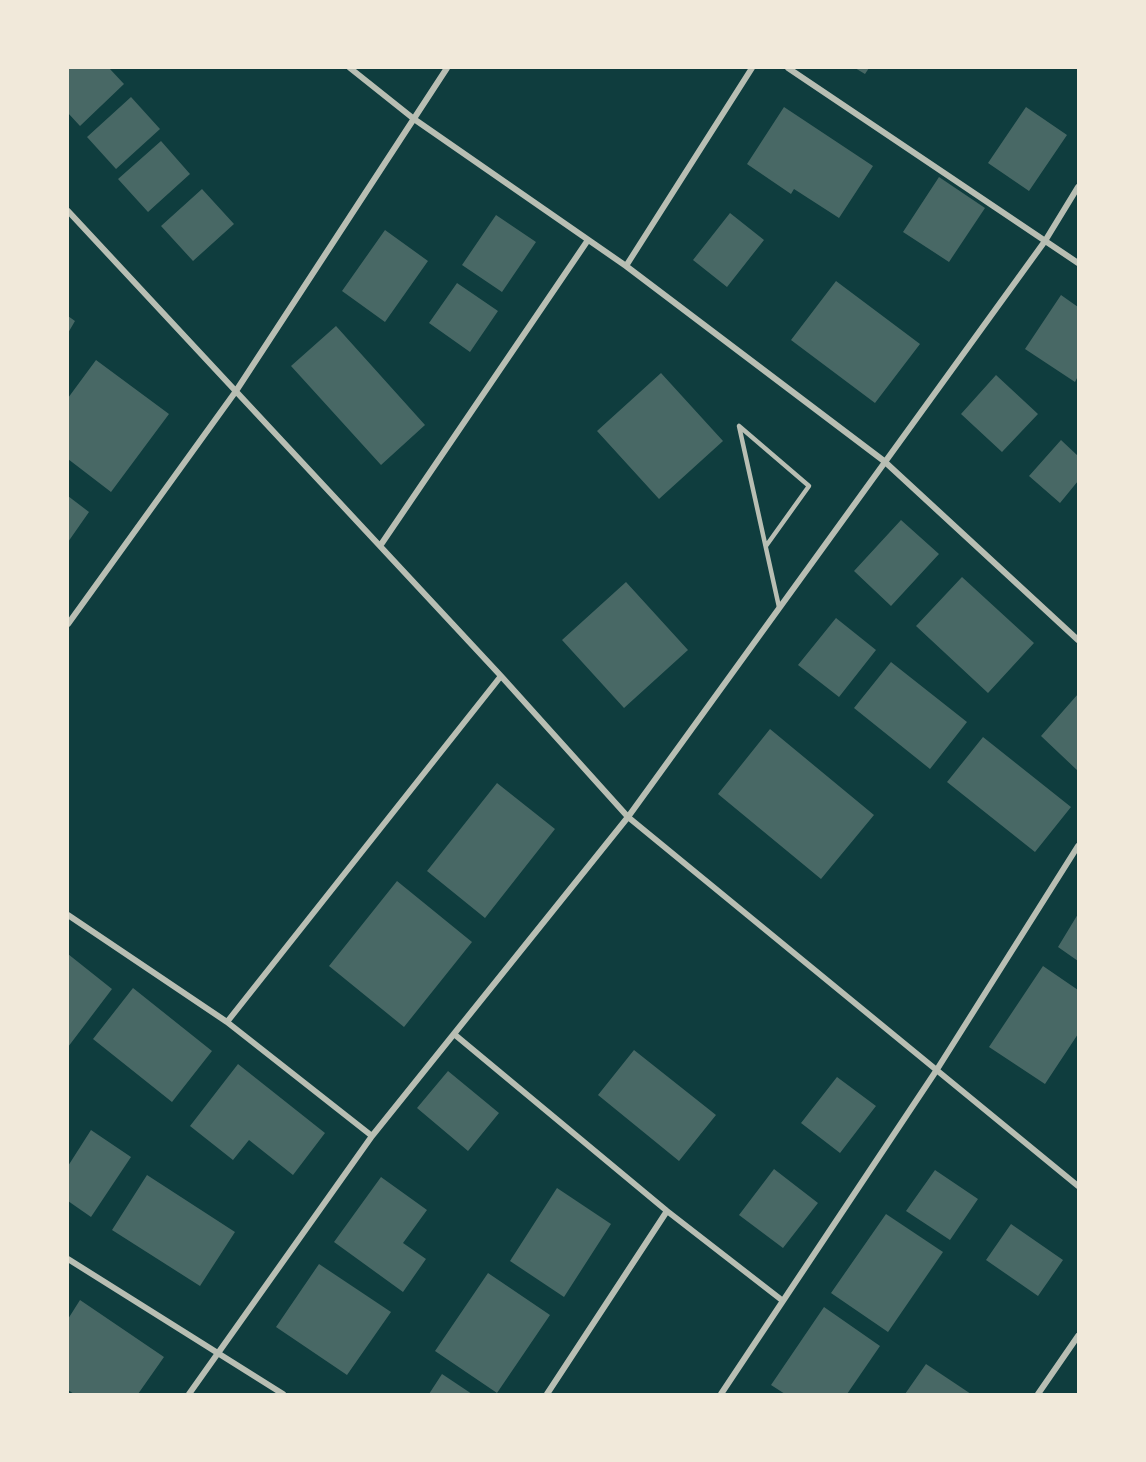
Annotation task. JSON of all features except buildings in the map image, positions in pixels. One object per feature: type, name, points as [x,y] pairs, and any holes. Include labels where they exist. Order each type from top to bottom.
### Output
[{"type":"street","points":[[350,68],[414,119],[626,266],[884,461],[1078,640]]},
{"type":"street","points":[[68,624],[236,391],[447,68]]},
{"type":"street","points":[[626,266],[753,68]]},
{"type":"street","points":[[788,68],[1078,263]]},
{"type":"street","points":[[189,1395],[372,1136],[628,817],[1045,241],[1078,187]]},
{"type":"street","points":[[68,211],[501,676],[628,817],[1078,1186]]},
{"type":"street","points":[[380,546],[588,240]]},
{"type":"street","points":[[227,1022],[501,676]]},
{"type":"street","points":[[722,1395],[936,1071],[1078,846]]},
{"type":"street","points":[[68,915],[227,1022],[372,1136]]},
{"type":"street","points":[[454,1034],[667,1211],[783,1301]]},
{"type":"street","points":[[547,1395],[667,1211]]},
{"type":"street","points":[[68,1259],[283,1395]]},
{"type":"street","points":[[1038,1395],[1078,1336]]},
{"type":"lane","points":[[765,546],[809,486],[739,426],[754,491],[765,546],[779,607]]}]
